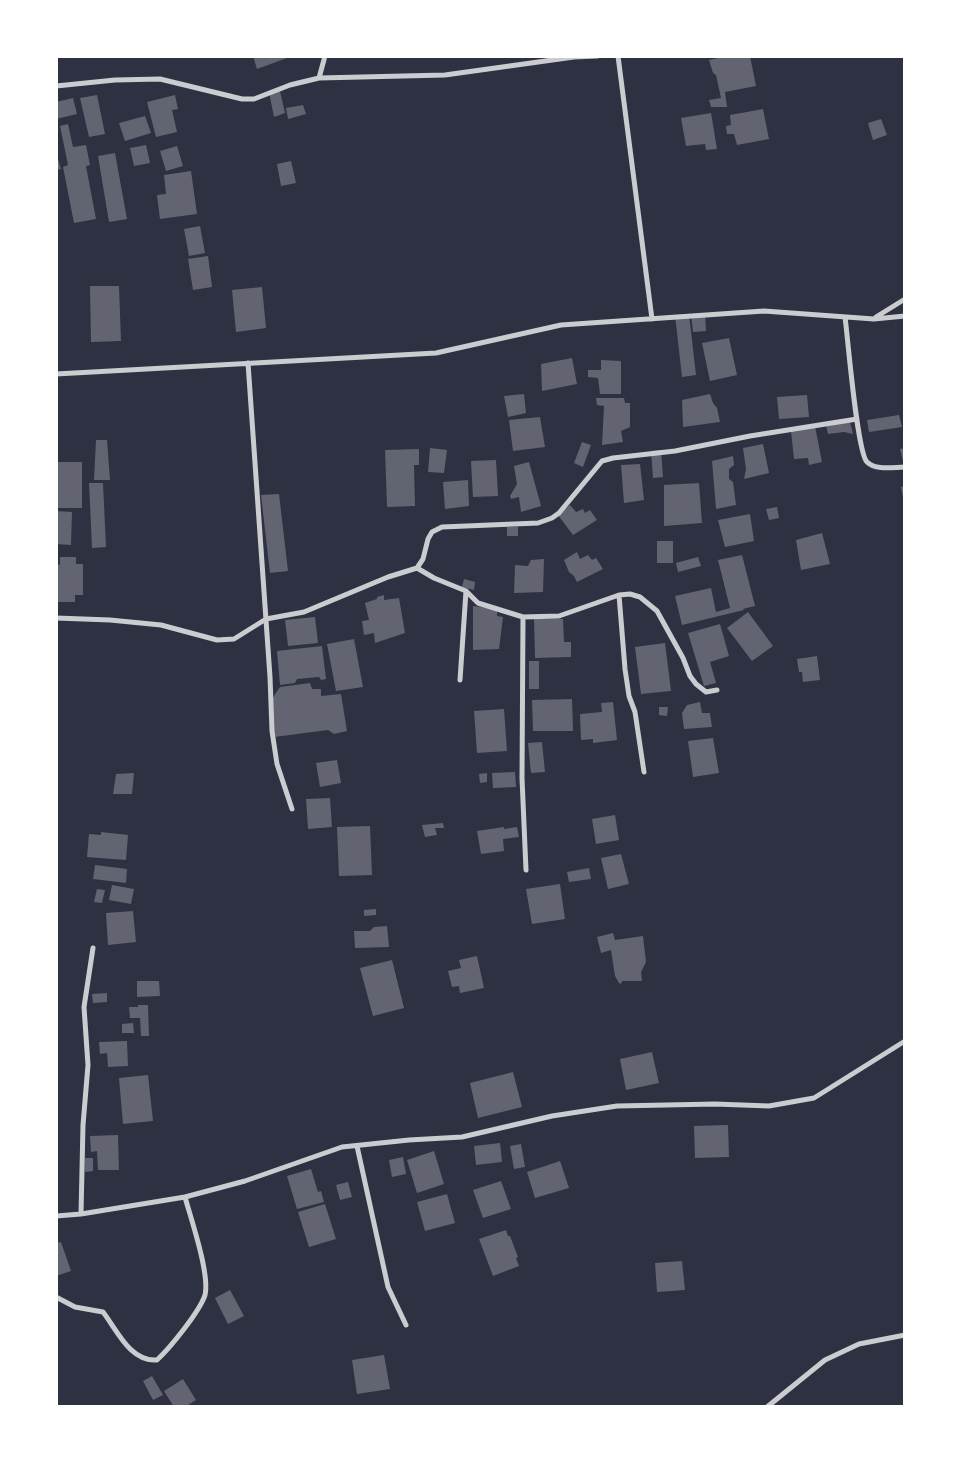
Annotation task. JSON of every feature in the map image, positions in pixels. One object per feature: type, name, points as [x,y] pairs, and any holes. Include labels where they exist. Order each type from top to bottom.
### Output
[{"type":"street","points":[[319,78],[324,56]]},
{"type":"street","points":[[56,86],[115,80],[160,80],[242,99],[254,99],[290,85],[319,78],[445,75],[574,57],[597,56]]},
{"type":"street","points":[[618,56],[652,319]]},
{"type":"street","points":[[874,319],[905,299]]},
{"type":"street","points":[[56,374],[436,353],[561,325],[764,311],[874,319],[905,316]]},
{"type":"street","points":[[845,317],[863,455],[868,463],[877,468],[905,467]]},
{"type":"street","points":[[248,363],[272,731],[277,764],[292,809]]},
{"type":"street","points":[[56,618],[110,620],[161,625],[217,640],[234,639],[266,619],[304,612],[388,577],[417,568],[423,559],[432,532],[442,527],[538,523],[552,518],[559,513],[602,461],[675,451],[750,436],[857,419]]},
{"type":"street","points":[[417,568],[440,581],[466,591],[478,603],[523,617],[559,616],[619,595],[640,596],[653,607],[667,627],[696,684],[706,692],[717,690]]},
{"type":"street","points":[[460,680],[466,591]]},
{"type":"street","points":[[619,595],[624,669],[629,696],[635,712],[644,772]]},
{"type":"street","points":[[523,617],[522,778],[526,870]]},
{"type":"street","points":[[81,1214],[82,1125],[88,1065],[84,1007],[93,948]]},
{"type":"street","points":[[56,1216],[81,1214],[185,1197],[245,1181],[342,1147],[462,1137],[552,1116],[617,1106],[715,1104],[769,1106],[814,1098],[905,1041]]},
{"type":"street","points":[[357,1146],[388,1288],[406,1325]]},
{"type":"street","points":[[56,1297],[75,1307],[103,1312],[125,1344],[138,1355],[151,1360],[157,1360],[176,1340],[204,1296],[206,1284],[198,1244],[185,1197]]},
{"type":"street","points":[[767,1407],[825,1360],[859,1344],[905,1335]]},
{"type":"building","points":[[253,56],[286,56],[287,58],[257,69]]},
{"type":"building","points":[[727,56],[750,56],[756,86],[725,92],[727,107],[711,107],[709,100],[721,98],[716,75],[713,73],[709,60]]},
{"type":"building","points":[[279,87],[285,113],[274,117],[269,92]]},
{"type":"building","points":[[97,95],[105,134],[89,137],[80,98]]},
{"type":"building","points":[[175,95],[178,109],[172,110],[177,132],[156,137],[147,102]]},
{"type":"building","points":[[73,98],[77,114],[56,119],[56,102]]},
{"type":"building","points":[[303,105],[306,114],[288,119],[286,108]]},
{"type":"building","points":[[763,109],[769,139],[737,145],[734,134],[727,134],[726,126],[731,125],[730,115]]},
{"type":"building","points":[[711,113],[717,149],[706,150],[705,144],[686,146],[681,118]]},
{"type":"building","points":[[145,116],[151,133],[125,141],[119,123]]},
{"type":"building","points":[[881,119],[887,135],[873,140],[868,123]]},
{"type":"building","points":[[68,124],[73,147],[86,145],[90,165],[86,166],[96,219],[74,223],[63,167],[68,165],[60,126]]},
{"type":"building","points":[[146,145],[150,163],[134,166],[130,148]]},
{"type":"building","points":[[177,146],[183,166],[166,171],[160,151]]},
{"type":"building","points":[[56,152],[61,169],[56,170]]},
{"type":"building","points":[[115,153],[127,219],[109,222],[98,156]]},
{"type":"building","points":[[291,161],[296,183],[281,186],[277,164]]},
{"type":"building","points":[[191,171],[197,214],[160,219],[157,195],[166,194],[164,175]]},
{"type":"building","points":[[200,226],[205,253],[189,256],[184,229]]},
{"type":"building","points":[[208,256],[212,287],[193,290],[188,259]]},
{"type":"building","points":[[90,286],[119,286],[121,341],[91,342]]},
{"type":"building","points":[[262,287],[266,328],[236,332],[232,290]]},
{"type":"building","points":[[705,313],[706,331],[693,332],[691,314]]},
{"type":"building","points":[[689,314],[696,375],[682,377],[675,315]]},
{"type":"building","points":[[729,338],[737,375],[710,381],[702,343]]},
{"type":"building","points":[[572,358],[577,384],[542,391],[541,364]]},
{"type":"building","points":[[601,360],[621,361],[621,394],[600,394],[598,378],[588,377],[588,370],[601,370]]},
{"type":"building","points":[[524,394],[526,413],[508,417],[504,396]]},
{"type":"building","points":[[710,394],[717,408],[720,422],[683,427],[682,400]]},
{"type":"building","points":[[807,395],[809,417],[779,419],[777,397]]},
{"type":"building","points":[[596,398],[624,398],[625,403],[630,403],[630,427],[621,431],[623,442],[602,445],[604,406],[597,405]]},
{"type":"building","points":[[899,415],[902,427],[869,432],[867,420]]},
{"type":"building","points":[[540,417],[545,447],[513,451],[509,420]]},
{"type":"building","points":[[850,422],[853,434],[844,432],[828,434],[826,425]]},
{"type":"building","points":[[815,426],[822,462],[809,465],[808,458],[794,459],[791,431]]},
{"type":"building","points":[[96,440],[107,440],[110,480],[94,480]]},
{"type":"building","points":[[582,442],[591,445],[583,467],[574,463]]},
{"type":"building","points":[[763,444],[769,473],[744,479],[746,469],[743,448]]},
{"type":"building","points":[[430,448],[447,450],[444,473],[428,472]]},
{"type":"building","points":[[905,448],[905,465],[904,465],[900,449]]},
{"type":"building","points":[[419,449],[419,465],[414,465],[415,506],[387,507],[385,450]]},
{"type":"building","points":[[661,450],[663,477],[653,478],[651,451]]},
{"type":"building","points":[[733,456],[734,465],[729,469],[729,479],[733,482],[736,505],[716,509],[712,461]]},
{"type":"building","points":[[496,460],[498,496],[473,497],[471,461]]},
{"type":"building","points":[[56,462],[82,462],[82,508],[56,508]]},
{"type":"building","points":[[529,462],[541,506],[521,512],[519,497],[511,499],[510,496],[517,484],[514,466]]},
{"type":"building","points":[[640,464],[644,500],[624,503],[621,465]]},
{"type":"building","points":[[468,480],[469,506],[445,509],[443,482]]},
{"type":"building","points":[[89,483],[103,483],[106,547],[92,548]]},
{"type":"building","points":[[699,483],[702,523],[664,526],[664,485]]},
{"type":"building","points":[[905,486],[905,503],[904,503],[901,487]]},
{"type":"building","points":[[279,494],[288,571],[270,573],[261,495]]},
{"type":"building","points":[[570,505],[576,512],[583,509],[585,513],[590,510],[597,520],[573,535],[558,515]]},
{"type":"building","points":[[777,507],[779,518],[769,520],[766,509]]},
{"type":"building","points":[[56,511],[72,512],[71,545],[56,544]]},
{"type":"building","points":[[750,514],[754,541],[725,547],[718,520]]},
{"type":"building","points":[[507,527],[518,527],[518,536],[507,536]]},
{"type":"building","points":[[822,533],[830,564],[801,570],[796,540]]},
{"type":"building","points":[[657,541],[673,541],[673,563],[657,563]]},
{"type":"building","points":[[577,552],[580,559],[588,555],[592,560],[596,558],[603,569],[577,582],[569,572],[564,560]]},
{"type":"building","points":[[742,555],[755,606],[682,625],[675,596],[711,588],[716,612],[730,608],[718,560]]},
{"type":"building","points":[[60,557],[76,557],[76,564],[83,564],[83,595],[75,595],[75,602],[56,602],[56,564],[60,565]]},
{"type":"building","points":[[698,557],[701,566],[678,572],[676,563]]},
{"type":"building","points":[[544,559],[543,592],[514,593],[515,565],[528,566],[531,560]]},
{"type":"building","points":[[464,579],[475,582],[474,590],[462,587]]},
{"type":"building","points":[[384,595],[384,600],[399,598],[405,633],[375,643],[374,633],[364,635],[362,621],[369,620],[365,603]]},
{"type":"building","points":[[473,606],[497,609],[497,616],[503,617],[499,649],[473,650]]},
{"type":"building","points":[[748,612],[773,646],[752,661],[727,628]]},
{"type":"building","points":[[315,617],[318,643],[288,646],[285,620]]},
{"type":"building","points":[[534,619],[563,619],[564,642],[571,642],[571,657],[535,658]]},
{"type":"building","points":[[720,624],[729,656],[710,662],[716,683],[704,686],[688,633]]},
{"type":"building","points":[[354,639],[363,687],[336,691],[327,644]]},
{"type":"building","points":[[665,643],[671,691],[641,694],[635,647]]},
{"type":"building","points":[[322,646],[326,679],[321,680],[319,677],[297,679],[295,683],[280,685],[277,651]]},
{"type":"building","points":[[817,656],[820,680],[803,682],[802,672],[799,672],[797,659]]},
{"type":"building","points":[[529,661],[539,661],[539,689],[529,689]]},
{"type":"building","points":[[310,683],[312,689],[321,689],[321,696],[341,694],[347,731],[334,734],[328,730],[274,737],[272,699],[280,687]]},
{"type":"building","points":[[572,699],[573,731],[533,731],[532,700]]},
{"type":"building","points":[[613,702],[617,740],[593,743],[593,739],[581,740],[580,714],[602,712],[601,703]]},
{"type":"building","points":[[700,702],[702,713],[710,713],[712,727],[684,729],[682,713],[687,705]]},
{"type":"building","points":[[659,707],[668,707],[667,716],[659,715]]},
{"type":"building","points":[[504,709],[507,751],[477,753],[474,711]]},
{"type":"building","points":[[713,738],[719,773],[693,777],[688,741]]},
{"type":"building","points":[[542,742],[545,772],[531,773],[528,743]]},
{"type":"building","points":[[337,760],[341,783],[320,787],[316,763]]},
{"type":"building","points":[[515,772],[516,787],[493,788],[492,773]]},
{"type":"building","points":[[134,773],[132,794],[113,794],[116,774]]},
{"type":"building","points":[[487,773],[487,782],[480,783],[479,774]]},
{"type":"building","points":[[330,798],[332,827],[308,829],[306,799]]},
{"type":"building","points":[[615,815],[619,840],[596,844],[592,819]]},
{"type":"building","points":[[443,823],[444,828],[435,828],[437,835],[425,837],[422,825]]},
{"type":"building","points":[[370,826],[372,875],[339,876],[337,827]]},
{"type":"building","points":[[504,827],[504,829],[517,827],[519,837],[503,839],[504,851],[481,854],[477,831]]},
{"type":"building","points":[[101,832],[128,835],[126,860],[87,857],[89,834],[101,835]]},
{"type":"building","points":[[621,854],[629,884],[608,889],[601,858]]},
{"type":"building","points":[[95,865],[127,869],[126,883],[93,879]]},
{"type":"building","points":[[589,868],[591,879],[569,882],[567,872]]},
{"type":"building","points":[[560,884],[565,919],[532,924],[526,889]]},
{"type":"building","points":[[112,885],[134,889],[131,904],[109,900]]},
{"type":"building","points":[[97,889],[105,890],[102,903],[94,902]]},
{"type":"building","points":[[376,909],[376,915],[364,916],[364,910]]},
{"type":"building","points":[[133,911],[136,942],[108,945],[106,913]]},
{"type":"building","points":[[387,926],[389,947],[355,948],[354,931],[370,931],[374,927]]},
{"type":"building","points":[[613,933],[615,940],[643,936],[646,962],[641,972],[642,981],[622,981],[621,984],[619,983],[615,976],[611,950],[601,953],[597,937]]},
{"type":"building","points":[[477,956],[484,988],[460,993],[459,986],[452,987],[448,971],[461,968],[459,960]]},
{"type":"building","points":[[392,960],[404,1008],[373,1016],[360,968]]},
{"type":"building","points":[[137,981],[159,981],[160,996],[137,997]]},
{"type":"building","points":[[107,993],[107,1002],[93,1003],[92,994]]},
{"type":"building","points":[[138,1005],[148,1005],[149,1036],[141,1036],[140,1018],[130,1018],[129,1007],[138,1007]]},
{"type":"building","points":[[133,1023],[134,1033],[122,1033],[122,1024]]},
{"type":"building","points":[[127,1041],[128,1066],[108,1067],[107,1053],[100,1054],[99,1042]]},
{"type":"building","points":[[652,1052],[659,1083],[626,1090],[620,1059]]},
{"type":"building","points":[[513,1072],[522,1107],[478,1118],[470,1083]]},
{"type":"building","points":[[148,1075],[153,1121],[123,1124],[119,1078]]},
{"type":"building","points":[[728,1125],[729,1157],[695,1158],[694,1126]]},
{"type":"building","points":[[118,1135],[119,1170],[98,1170],[97,1151],[91,1152],[90,1136]]},
{"type":"building","points":[[500,1143],[502,1162],[476,1165],[474,1146]]},
{"type":"building","points":[[521,1144],[525,1167],[514,1169],[510,1146]]},
{"type":"building","points":[[434,1151],[444,1184],[417,1193],[407,1160]]},
{"type":"building","points":[[403,1157],[406,1174],[392,1177],[389,1160]]},
{"type":"building","points":[[85,1158],[93,1158],[93,1171],[85,1172]]},
{"type":"building","points":[[560,1161],[569,1188],[535,1198],[527,1172]]},
{"type":"building","points":[[311,1169],[318,1192],[321,1191],[324,1202],[297,1209],[287,1176]]},
{"type":"building","points":[[501,1181],[511,1209],[483,1218],[473,1190]]},
{"type":"building","points":[[348,1182],[352,1197],[340,1200],[336,1185]]},
{"type":"building","points":[[447,1194],[455,1223],[425,1231],[417,1202]]},
{"type":"building","points":[[325,1204],[336,1239],[309,1247],[298,1212]]},
{"type":"building","points":[[506,1230],[518,1257],[516,1258],[519,1266],[493,1276],[479,1239]]},
{"type":"building","points":[[61,1242],[71,1271],[56,1276],[56,1243]]},
{"type":"building","points":[[682,1261],[685,1290],[657,1292],[655,1263]]},
{"type":"building","points":[[230,1290],[244,1316],[228,1324],[215,1298]]},
{"type":"building","points":[[384,1355],[390,1389],[357,1394],[352,1360]]},
{"type":"building","points":[[152,1376],[163,1395],[153,1400],[143,1381]]},
{"type":"building","points":[[183,1379],[196,1400],[185,1407],[174,1407],[164,1391]]}]
